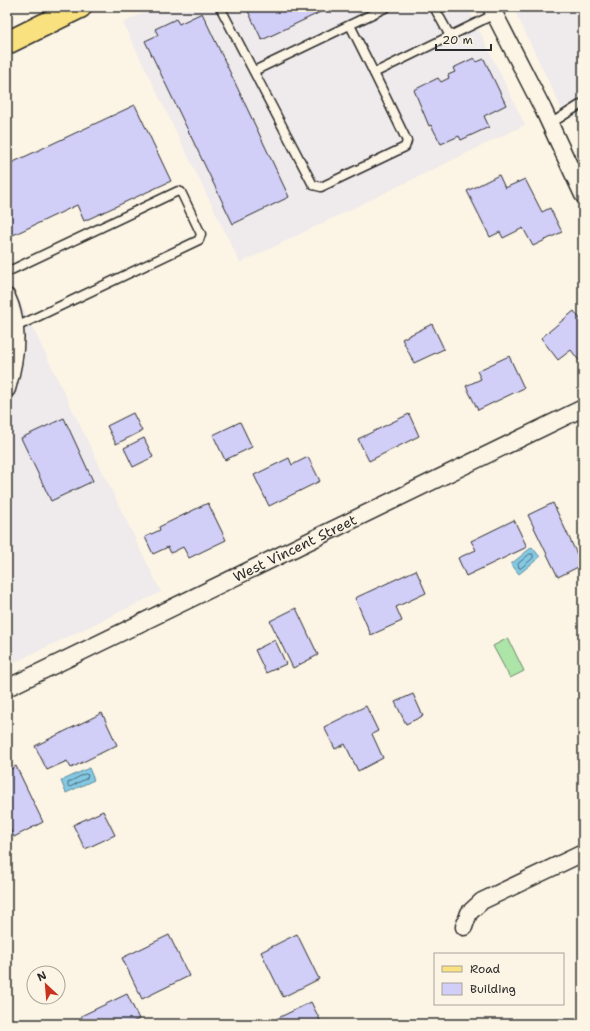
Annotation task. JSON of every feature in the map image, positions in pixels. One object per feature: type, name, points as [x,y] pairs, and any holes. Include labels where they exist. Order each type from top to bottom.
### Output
[{"type":"main road","points":[[7,42],[80,7]]},
{"type":"street","points":[[493,11],[550,124],[583,195]]},
{"type":"street","points":[[7,296],[16,327],[13,368],[7,389]]},
{"type":"street","name":"West Vincent Street","points":[[7,688],[583,408]]},
{"type":"street","points":[[464,927],[469,913],[482,901],[583,853]]},
{"type":"lane","points":[[220,7],[313,184],[321,187],[405,147],[407,141],[350,25]]},
{"type":"lane","points":[[254,71],[387,7]]},
{"type":"lane","points":[[434,7],[450,36]]},
{"type":"lane","points":[[374,73],[450,36],[493,11]]},
{"type":"lane","points":[[550,124],[583,103]]},
{"type":"lane","points":[[7,272],[178,191],[181,192],[201,234],[199,240],[16,327]]},
{"type":"shaded area","points":[[155,7],[468,7],[525,125],[240,263],[123,23]]},
{"type":"shaded area","points":[[513,7],[583,7],[583,113],[567,120]]},
{"type":"shaded area","points":[[7,275],[161,592],[7,666]]},
{"type":"green space","points":[[508,638],[524,671],[510,678],[493,646]]},
{"type":"water","points":[[532,547],[540,557],[519,574],[511,564]]},
{"type":"water","points":[[89,768],[94,780],[66,793],[61,781]]},
{"type":"building","points":[[246,7],[331,7],[262,40]]},
{"type":"building","points":[[202,13],[289,197],[233,224],[145,41],[158,35],[155,29],[176,19],[179,24]]},
{"type":"building","points":[[474,58],[477,62],[484,59],[506,105],[484,116],[489,127],[461,140],[459,136],[441,144],[431,125],[429,126],[414,90],[438,78],[441,82],[449,78],[448,75],[455,72],[453,68]]},
{"type":"building","points":[[135,105],[171,181],[84,221],[77,205],[11,236],[7,226],[7,165]]},
{"type":"building","points":[[499,175],[505,188],[525,179],[542,212],[550,208],[562,232],[533,246],[523,228],[503,238],[500,232],[490,237],[467,191]]},
{"type":"building","points":[[574,311],[583,323],[583,366],[571,350],[558,360],[541,338]]},
{"type":"building","points":[[432,324],[444,349],[414,363],[402,339]]},
{"type":"building","points":[[509,356],[524,388],[478,410],[466,386],[481,379],[477,371]]},
{"type":"building","points":[[133,413],[142,431],[116,444],[107,426]]},
{"type":"building","points":[[409,414],[419,436],[369,461],[358,439]]},
{"type":"building","points":[[64,418],[93,481],[51,501],[21,438]]},
{"type":"building","points":[[240,422],[252,447],[225,460],[213,435]]},
{"type":"building","points":[[144,438],[153,457],[133,467],[124,448]]},
{"type":"building","points":[[308,457],[320,481],[269,506],[254,475],[289,458],[292,465]]},
{"type":"building","points":[[208,503],[226,540],[189,558],[183,547],[171,553],[168,547],[153,554],[145,537],[160,530],[159,527]]},
{"type":"building","points":[[553,503],[582,565],[558,577],[528,515]]},
{"type":"building","points":[[514,520],[527,547],[466,576],[458,558],[476,550],[471,541]]},
{"type":"building","points":[[416,570],[426,593],[396,607],[402,621],[371,635],[355,598]]},
{"type":"building","points":[[296,608],[318,655],[293,668],[270,621]]},
{"type":"building","points":[[275,640],[286,664],[266,673],[255,650]]},
{"type":"building","points":[[413,694],[423,716],[406,724],[395,702]]},
{"type":"building","points":[[366,706],[378,731],[372,734],[383,758],[358,771],[345,744],[335,749],[324,727]]},
{"type":"building","points":[[102,713],[117,745],[71,768],[67,761],[47,770],[35,746]]},
{"type":"building","points":[[16,766],[43,822],[14,837],[7,823],[7,820],[10,818],[7,811],[7,771]]},
{"type":"building","points":[[103,811],[115,835],[85,849],[73,825]]},
{"type":"building","points":[[297,934],[319,979],[283,997],[261,952]]},
{"type":"building","points":[[169,935],[189,976],[142,999],[122,958]]},
{"type":"building","points":[[127,994],[139,1019],[128,1024],[85,1024],[81,1016]]},
{"type":"building","points":[[311,1002],[322,1024],[268,1024],[268,1023]]}]
